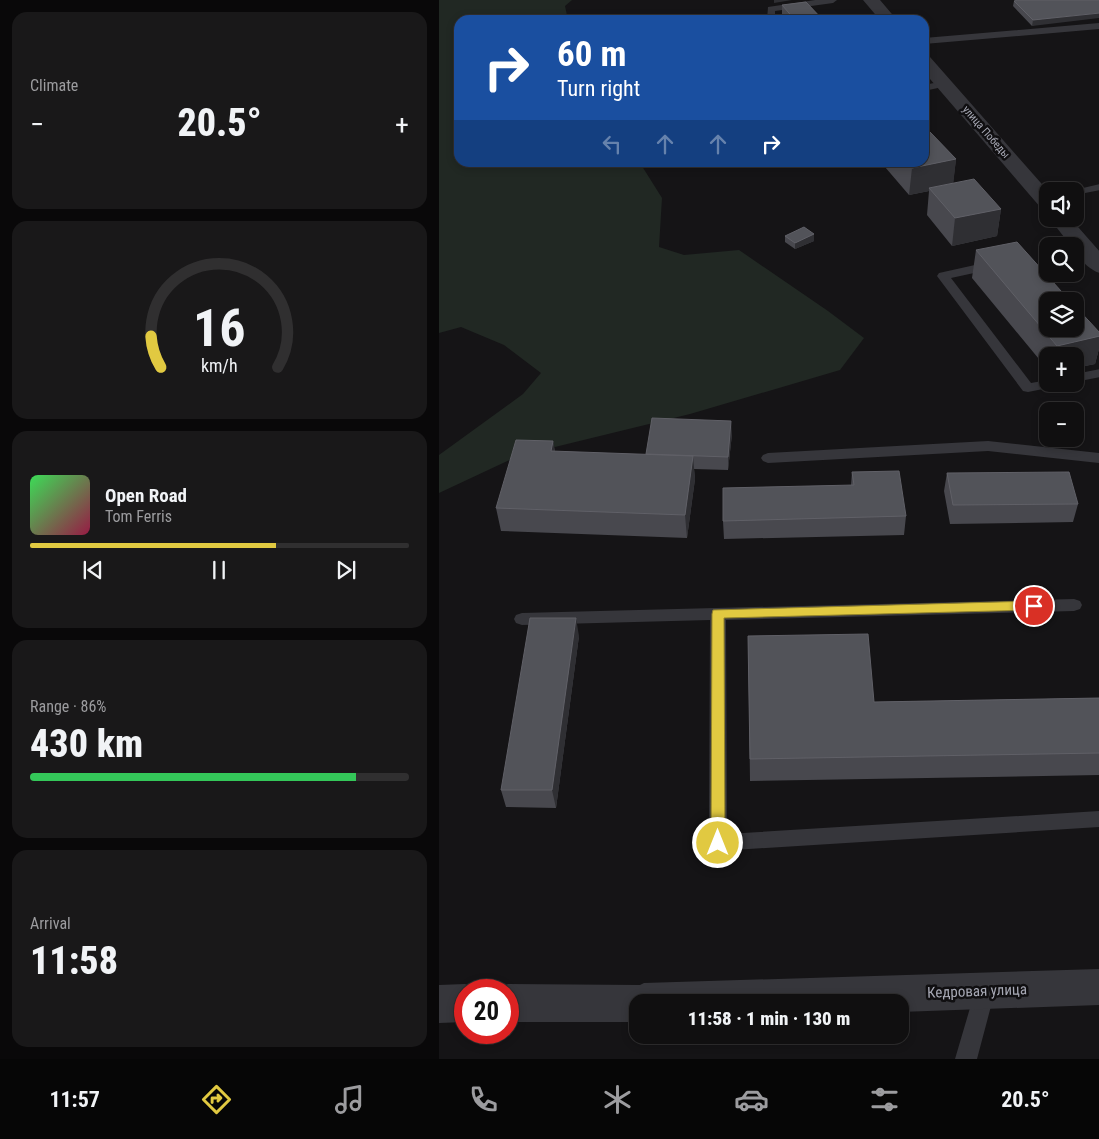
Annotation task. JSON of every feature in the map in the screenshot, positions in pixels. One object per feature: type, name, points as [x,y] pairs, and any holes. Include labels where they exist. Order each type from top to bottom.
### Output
[{"type":"street","points":[[871,0],[884,15]]},
{"type":"street","name":"улица Победы","points":[[929,67],[1039,192]]},
{"type":"street","points":[[1066,227],[1099,267]]},
{"type":"street","name":"Кедровая улица","points":[[892,994],[1099,986]]},
{"type":"street","points":[[519,1003],[629,1002]]},
{"type":"street","points":[[439,1004],[454,1004]]},
{"type":"lane","points":[[764,0],[771,9],[771,15]]},
{"type":"lane","points":[[771,9],[833,0]]},
{"type":"lane","points":[[929,41],[1099,26]]},
{"type":"lane","points":[[929,87],[944,84]]},
{"type":"lane","points":[[1084,190],[1099,187]]},
{"type":"lane","points":[[1009,262],[943,276],[1028,388],[1039,386]]},
{"type":"lane","points":[[1084,376],[1099,373]]},
{"type":"lane","points":[[768,458],[988,446],[1099,458]]},
{"type":"lane","points":[[522,619],[1074,605]]},
{"type":"lane","points":[[718,614],[718,843],[1099,819]]},
{"type":"lane","points":[[967,1059],[985,991]]},
{"type":"shaded area","points":[[439,0],[572,0],[565,6],[567,15],[454,15],[454,167],[643,167],[662,198],[659,247],[684,255],[739,250],[864,338],[840,370],[690,414],[518,456],[439,493],[439,455],[523,394],[541,373],[504,345],[461,327],[439,333]]},
{"type":"building","points":[[1100,0],[1100,13],[1033,20],[1014,1]]},
{"type":"building","points":[[806,2],[818,15],[791,15],[782,5]]},
{"type":"building","points":[[930,132],[956,159],[929,165]]},
{"type":"building","points":[[974,179],[1001,209],[955,218],[929,188]]},
{"type":"building","points":[[804,227],[814,234],[795,243],[785,236]]},
{"type":"building","points":[[1017,242],[1039,266],[1039,282],[1053,282],[1062,292],[1039,292],[1039,325],[976,250]]},
{"type":"building","points":[[1084,316],[1100,333],[1100,336],[1057,346],[1049,337],[1084,337]]},
{"type":"building","points":[[652,418],[731,421],[728,457],[646,454]]},
{"type":"building","points":[[516,440],[553,441],[551,451],[693,456],[685,515],[496,508]]},
{"type":"building","points":[[899,471],[906,516],[723,521],[723,488],[854,485],[852,472]]},
{"type":"building","points":[[1069,472],[1078,504],[953,505],[947,473]]},
{"type":"building","points":[[530,618],[576,618],[552,790],[501,790]]},
{"type":"building","points":[[868,634],[874,702],[1100,698],[1100,753],[750,759],[748,636]]},
{"type":"route","points":[[718,843],[718,614],[1034,606]]}]
